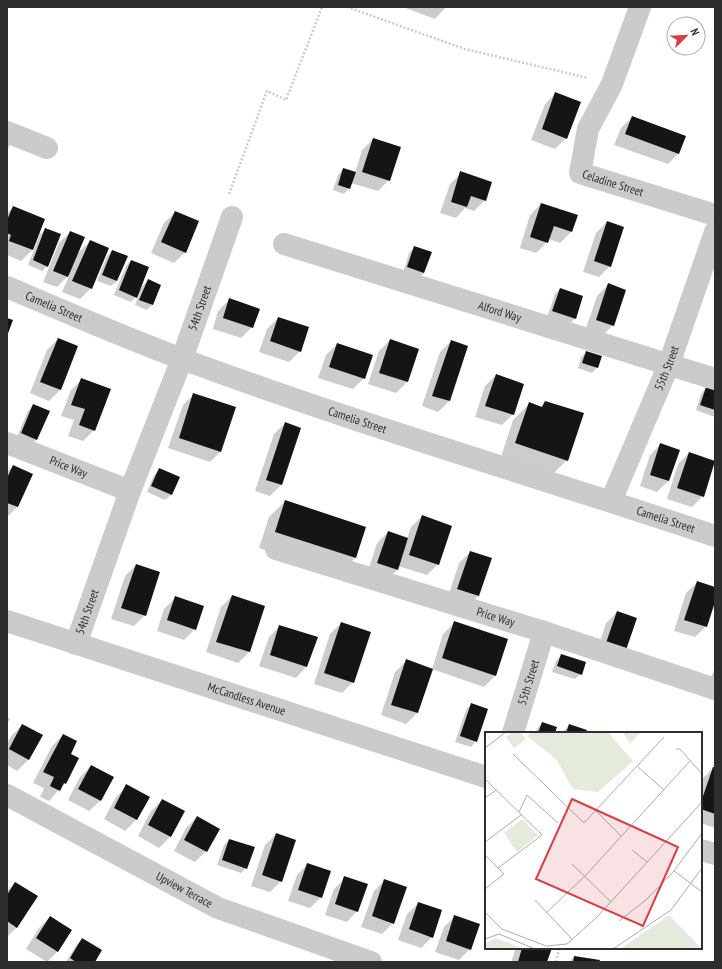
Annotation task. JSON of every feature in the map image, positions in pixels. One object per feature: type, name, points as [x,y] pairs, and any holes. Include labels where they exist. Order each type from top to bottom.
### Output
[{"type":"street","points":[[612,84],[640,7]]},
{"type":"street","name":"Celadine Street","points":[[612,84],[588,128],[580,173],[715,215]]},
{"type":"street","points":[[7,132],[46,148]]},
{"type":"street","name":"54th Street","points":[[76,644],[130,491],[182,359],[232,217]]},
{"type":"street","name":"55th Street","points":[[611,501],[669,364],[715,232]]},
{"type":"street","name":"Alford Way","points":[[284,244],[715,379]]},
{"type":"street","name":"Camelia Street","points":[[7,287],[182,359],[349,418],[611,501],[715,536]]},
{"type":"street","name":"Price Way","points":[[7,443],[130,491]]},
{"type":"street","name":"Price Way","points":[[276,549],[544,632],[715,689]]},
{"type":"street","name":"McCandless Avenue","points":[[7,622],[485,776]]},
{"type":"street","name":"55th Street","points":[[513,732],[544,632]]},
{"type":"street","name":"Upview Terrace","points":[[7,795],[218,908],[371,962]]},
{"type":"street","points":[[702,850],[715,854]]},
{"type":"path","points":[[232,217],[222,214],[267,91],[286,100],[322,7]]},
{"type":"path","points":[[347,7],[465,49],[612,84]]},
{"type":"path","points":[[556,962],[559,949]]},
{"type":"building","points":[[555,92],[581,102],[567,139],[542,129]]},
{"type":"building","points":[[632,116],[686,136],[679,154],[625,134]]},
{"type":"building","points":[[373,138],[401,147],[390,181],[362,172]]},
{"type":"building","points":[[343,168],[356,172],[350,189],[338,185]]},
{"type":"building","points":[[460,171],[492,182],[486,201],[471,196],[467,207],[451,202]]},
{"type":"building","points":[[541,203],[578,215],[572,232],[554,226],[548,243],[530,237]]},
{"type":"building","points":[[13,206],[45,219],[33,250],[9,241],[11,235],[7,233],[7,220]]},
{"type":"building","points":[[175,211],[199,221],[186,253],[161,242]]},
{"type":"building","points":[[607,221],[624,227],[611,267],[594,261]]},
{"type":"building","points":[[45,228],[61,234],[48,267],[33,260]]},
{"type":"building","points":[[70,231],[85,237],[68,277],[53,271]]},
{"type":"building","points":[[90,240],[109,248],[92,289],[72,281]]},
{"type":"building","points":[[414,246],[432,252],[424,273],[407,267]]},
{"type":"building","points":[[112,250],[128,256],[117,281],[102,275]]},
{"type":"building","points":[[131,260],[149,267],[137,298],[119,290]]},
{"type":"building","points":[[148,279],[161,285],[153,305],[139,300]]},
{"type":"building","points":[[608,283],[626,290],[614,326],[596,320]]},
{"type":"building","points":[[560,288],[583,296],[576,319],[552,311]]},
{"type":"building","points":[[229,298],[260,309],[253,328],[223,318]]},
{"type":"building","points":[[278,317],[309,327],[301,352],[270,341]]},
{"type":"building","points":[[7,318],[13,320],[7,336]]},
{"type":"building","points":[[58,338],[78,346],[61,390],[40,382]]},
{"type":"building","points":[[390,339],[419,349],[408,382],[379,373]]},
{"type":"building","points":[[451,340],[468,346],[450,401],[432,396]]},
{"type":"building","points":[[337,343],[373,355],[365,379],[329,367]]},
{"type":"building","points":[[586,351],[602,356],[598,368],[582,363]]},
{"type":"building","points":[[496,374],[524,384],[514,415],[485,406]]},
{"type":"building","points":[[81,378],[111,389],[95,431],[79,425],[85,409],[71,405]]},
{"type":"building","points":[[706,387],[715,390],[715,410],[700,405]]},
{"type":"building","points":[[193,393],[236,407],[221,452],[179,438]]},
{"type":"building","points":[[545,401],[584,413],[568,461],[515,443],[529,402],[542,407]]},
{"type":"building","points":[[33,404],[50,411],[37,440],[21,433]]},
{"type":"building","points":[[285,422],[301,428],[282,485],[266,480]]},
{"type":"building","points":[[660,443],[680,450],[669,481],[650,475]]},
{"type":"building","points":[[689,452],[715,461],[704,497],[677,488]]},
{"type":"building","points":[[13,465],[33,474],[18,507],[7,503],[7,478]]},
{"type":"building","points":[[159,468],[180,477],[172,495],[151,486]]},
{"type":"building","points":[[285,500],[366,527],[356,558],[275,532]]},
{"type":"building","points":[[422,515],[452,526],[439,565],[409,555]]},
{"type":"building","points":[[388,531],[408,538],[398,570],[377,563]]},
{"type":"building","points":[[470,551],[492,558],[479,596],[457,589]]},
{"type":"building","points":[[136,564],[160,572],[146,616],[121,608]]},
{"type":"building","points":[[697,581],[715,587],[715,602],[707,627],[684,620]]},
{"type":"building","points":[[232,595],[265,606],[250,652],[216,642]]},
{"type":"building","points":[[175,596],[204,606],[196,630],[167,620]]},
{"type":"building","points":[[617,611],[637,618],[626,650],[606,643]]},
{"type":"building","points":[[454,621],[508,639],[496,676],[442,658]]},
{"type":"building","points":[[341,622],[371,632],[354,683],[324,673]]},
{"type":"building","points":[[279,625],[318,637],[307,667],[270,655]]},
{"type":"building","points":[[561,654],[586,662],[582,675],[557,666]]},
{"type":"building","points":[[406,659],[433,669],[418,713],[391,705]]},
{"type":"building","points":[[471,703],[488,709],[477,742],[460,736]]},
{"type":"building","points":[[542,722],[557,727],[555,732],[538,732]]},
{"type":"building","points":[[22,724],[43,735],[29,760],[9,749]]},
{"type":"building","points":[[569,724],[587,730],[586,732],[566,732]]},
{"type":"building","points":[[63,734],[77,741],[71,754],[79,758],[66,784],[64,783],[60,791],[50,786],[54,777],[43,772]]},
{"type":"building","points":[[91,765],[114,777],[101,801],[78,789]]},
{"type":"building","points":[[713,767],[715,767],[715,814],[702,809],[702,799]]},
{"type":"building","points":[[126,784],[150,797],[137,820],[114,808]]},
{"type":"building","points":[[162,799],[185,811],[171,837],[148,825]]},
{"type":"building","points":[[197,816],[220,829],[207,852],[184,840]]},
{"type":"building","points":[[276,833],[296,840],[282,882],[262,875]]},
{"type":"building","points":[[229,839],[255,847],[247,869],[222,860]]},
{"type":"building","points":[[307,863],[331,871],[322,898],[298,890]]},
{"type":"building","points":[[344,876],[368,884],[358,912],[335,904]]},
{"type":"building","points":[[384,879],[407,887],[394,924],[372,916]]},
{"type":"building","points":[[15,882],[38,896],[17,928],[7,921],[7,895]]},
{"type":"building","points":[[418,902],[442,910],[433,938],[409,929]]},
{"type":"building","points":[[454,915],[480,924],[471,950],[446,941]]},
{"type":"building","points":[[50,916],[72,930],[58,952],[36,938]]},
{"type":"building","points":[[82,938],[102,950],[95,962],[76,962],[70,958]]},
{"type":"building","points":[[522,949],[552,949],[547,962],[518,962]]},
{"type":"building","points":[[574,956],[600,960],[599,962],[573,962]]}]
